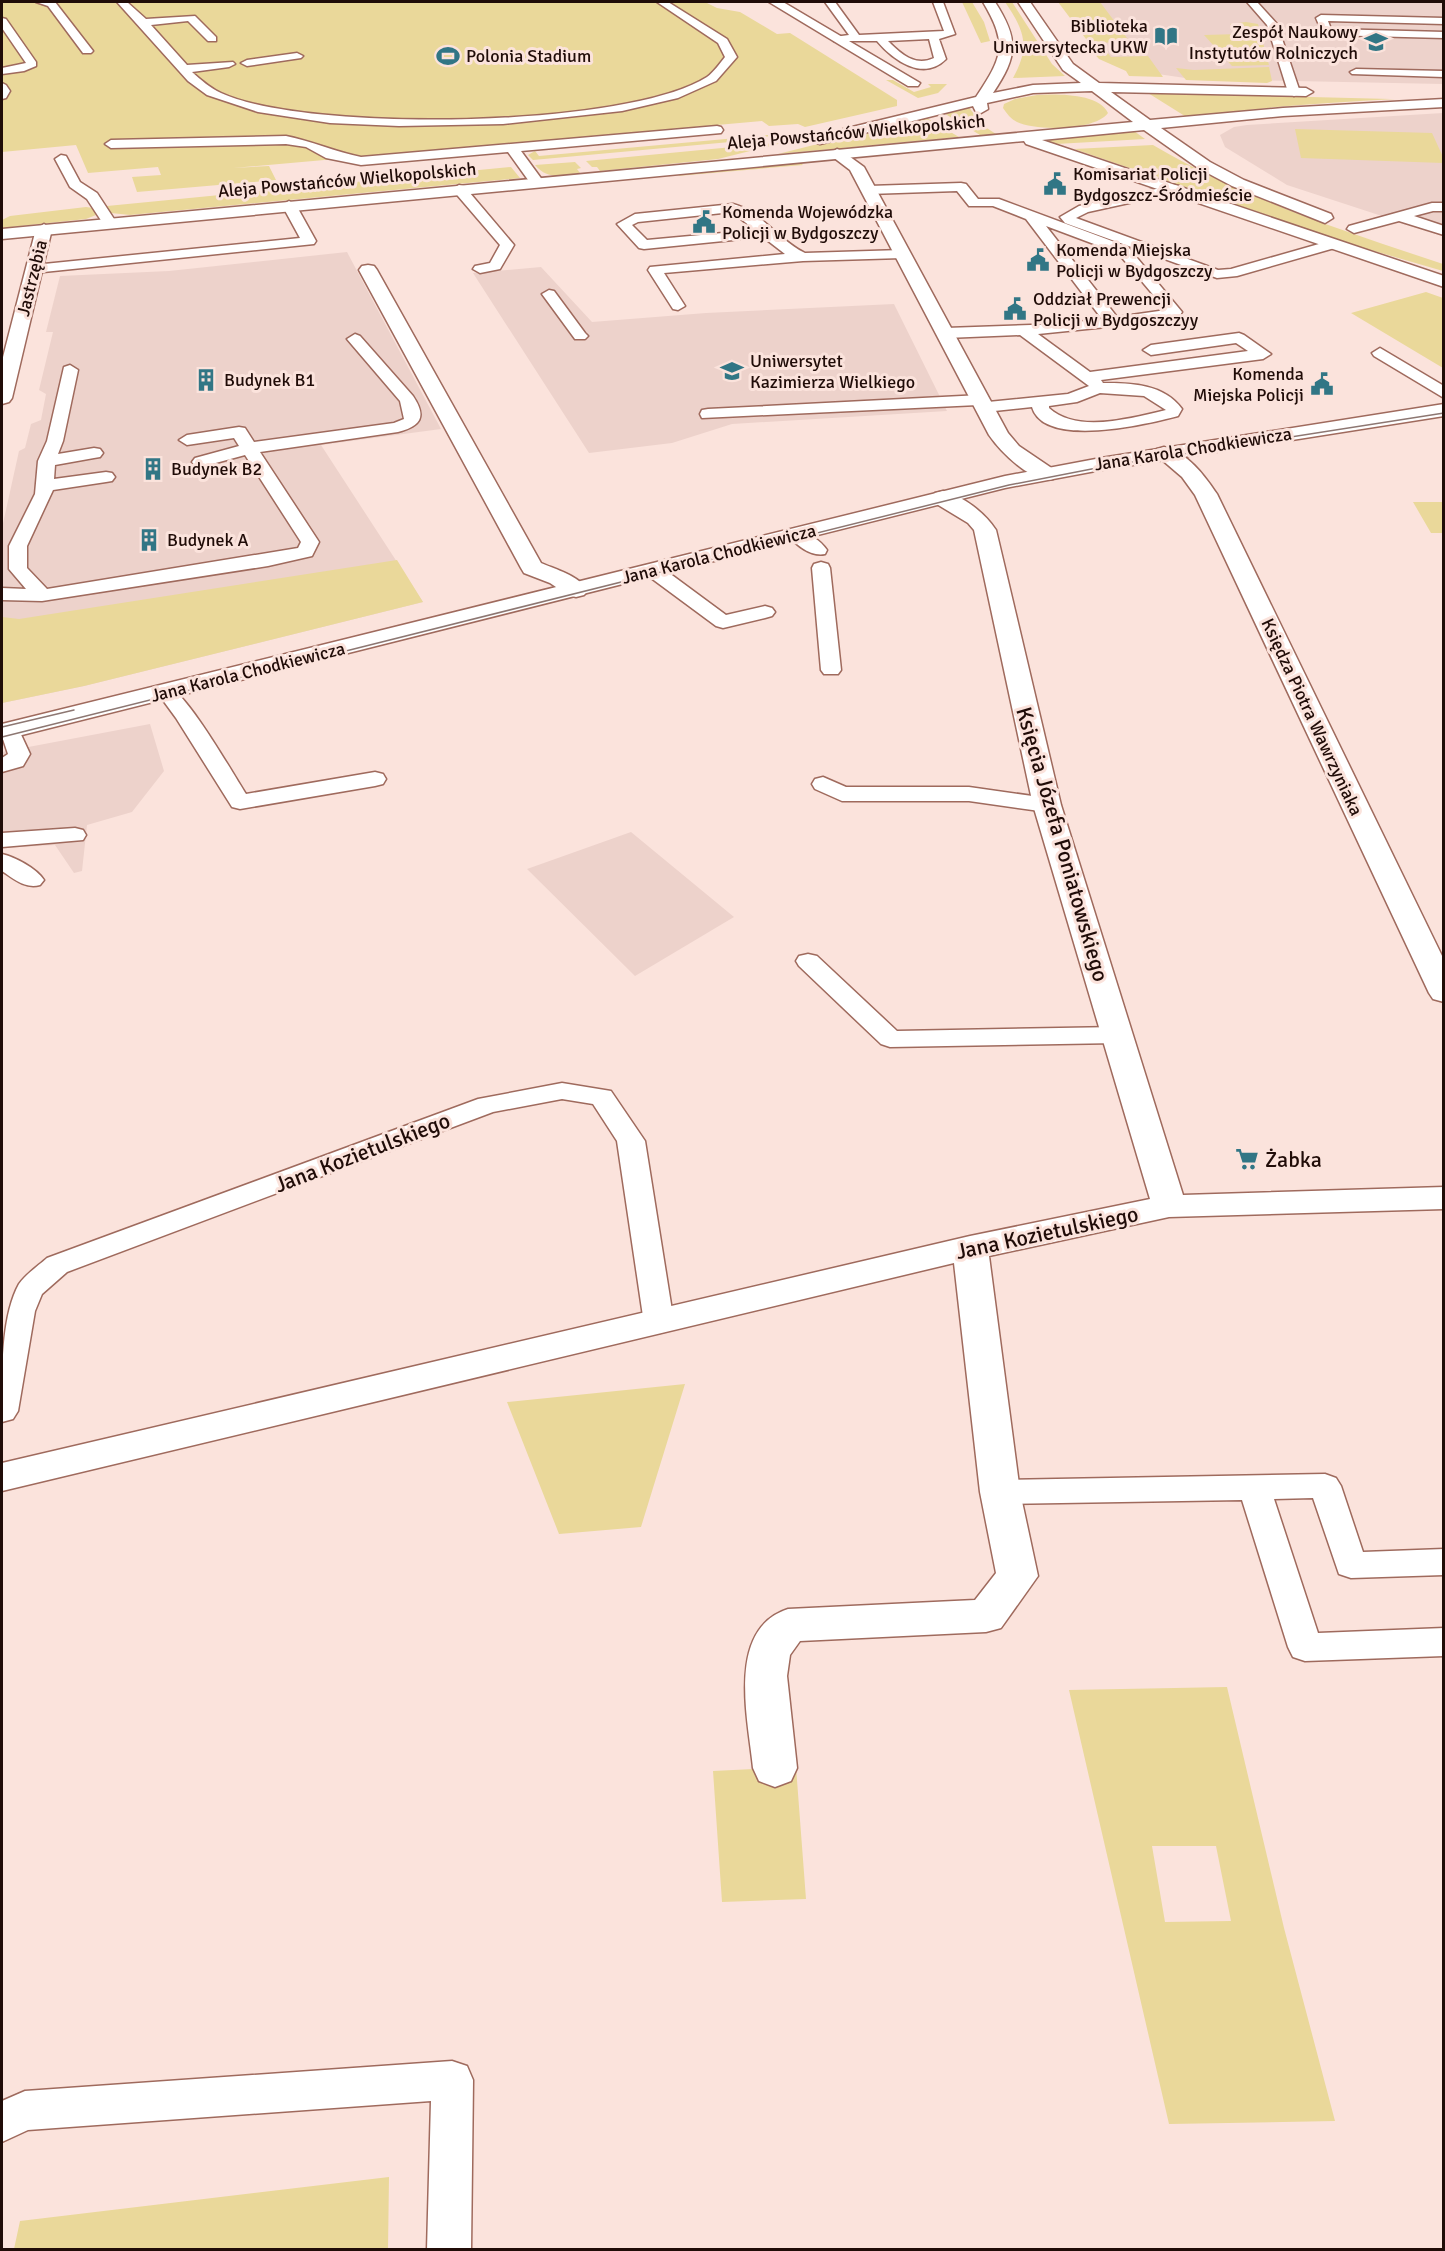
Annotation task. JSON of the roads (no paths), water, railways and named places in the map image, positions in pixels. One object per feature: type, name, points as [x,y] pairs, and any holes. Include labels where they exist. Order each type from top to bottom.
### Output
[{"type":"street","points":[[989,2],[1007,37],[1002,65],[979,104],[986,118],[993,123],[1020,136],[1443,282]]},
{"type":"street","points":[[1024,2],[1068,67],[1204,165],[1238,183],[1388,240]]},
{"type":"street","points":[[782,3],[913,83]]},
{"type":"street","points":[[1098,88],[1318,93]]},
{"type":"street","name":"Aleja Powstańców Wielkopolskich","points":[[696,167],[788,148],[982,99],[1033,89],[1098,88]]},
{"type":"street","points":[[1353,93],[1443,95]]},
{"type":"street","points":[[1149,126],[1360,106],[1443,103]]},
{"type":"street","name":"Aleja Powstańców Wielkopolskich","points":[[2,234],[536,181],[1149,126]]},
{"type":"street","points":[[837,154],[856,167],[1005,442],[1045,474]]},
{"type":"street","name":"Jastrzębia","points":[[2,398],[44,229]]},
{"type":"street","points":[[368,270],[532,568],[558,578],[576,590]]},
{"type":"street","name":"Jana Karola Chodkiewicza","points":[[6,731],[1045,474],[1164,453],[1443,410]]},
{"type":"street","name":"Księdza Piotra Wawrzyniaka","points":[[1164,453],[1190,472],[1206,494],[1443,993]]},
{"type":"street","name":"Księcia Józefa Poniatowskiego","points":[[943,498],[976,518],[985,530],[1047,805],[1169,1206]]},
{"type":"street","name":"Jana Kozietulskiego","points":[[2,1477],[970,1248],[1169,1206],[1443,1198]]},
{"type":"street","points":[[775,1768],[767,1668],[768,1651],[788,1624],[986,1616],[1017,1576],[1000,1492],[970,1248]]},
{"type":"lane","points":[[52,2],[87,51]]},
{"type":"lane","points":[[122,2],[143,22],[193,80],[221,97],[268,110],[329,119],[459,124],[592,111],[668,96],[717,77],[728,67],[732,57],[723,41],[662,2]]},
{"type":"lane","points":[[830,2],[856,38]]},
{"type":"lane","points":[[838,39],[950,34],[938,2]]},
{"type":"lane","points":[[1252,2],[1272,24],[1294,92]]},
{"type":"lane","points":[[143,22],[191,18],[212,39],[162,44]]},
{"type":"lane","points":[[1443,21],[1321,18],[1327,32],[1443,35]]},
{"type":"lane","points":[[1382,20],[1398,50]]},
{"type":"lane","points":[[2,21],[32,64],[24,68],[2,71]]},
{"type":"lane","points":[[879,37],[895,56],[907,62],[921,64],[940,59],[933,36]]},
{"type":"lane","points":[[247,63],[297,56]]},
{"type":"lane","points":[[184,69],[229,64]]},
{"type":"lane","points":[[1356,72],[1443,74]]},
{"type":"lane","points":[[2,87],[4,91],[2,95]]},
{"type":"lane","points":[[111,144],[286,140],[309,144],[330,155],[361,160],[717,130]]},
{"type":"lane","points":[[512,148],[536,181]]},
{"type":"lane","points":[[61,159],[75,183],[92,196],[109,222]]},
{"type":"lane","points":[[869,190],[962,187],[974,203],[994,202],[1123,250],[1175,312],[1165,316],[1060,329],[946,333]]},
{"type":"lane","points":[[459,189],[507,245],[495,266],[480,269]]},
{"type":"lane","points":[[1174,189],[1084,209],[1067,217],[1217,274],[1232,273],[1334,244]]},
{"type":"lane","points":[[34,269],[309,241],[289,205]]},
{"type":"lane","points":[[1354,229],[1431,207],[1443,207]]},
{"type":"lane","points":[[766,232],[644,245],[624,224],[634,218],[733,208],[739,210],[766,232],[787,250],[803,257]]},
{"type":"lane","points":[[1399,216],[1443,231]]},
{"type":"lane","points":[[1032,217],[1113,322]]},
{"type":"lane","points":[[678,306],[655,270],[803,257],[902,254]]},
{"type":"lane","points":[[549,294],[580,336]]},
{"type":"lane","points":[[1024,330],[1092,383],[1154,393],[1174,409],[1164,415],[1071,427],[1046,417],[1040,409],[1042,404]]},
{"type":"lane","points":[[708,414],[1042,404],[1071,399],[1092,383],[1263,354],[1239,338],[1151,350]]},
{"type":"lane","points":[[201,462],[250,448],[398,427],[412,421],[411,406],[407,399],[355,339]]},
{"type":"lane","points":[[1380,353],[1443,393]]},
{"type":"lane","points":[[42,595],[18,569],[18,546],[44,494],[47,461],[55,441],[70,370]]},
{"type":"lane","points":[[388,410],[411,406]]},
{"type":"lane","points":[[188,440],[262,429]]},
{"type":"lane","points":[[2,594],[42,595],[268,560],[304,552],[310,542],[239,432]]},
{"type":"lane","points":[[47,461],[94,453]]},
{"type":"lane","points":[[45,486],[106,477]]},
{"type":"lane","points":[[797,535],[819,559],[831,670]]},
{"type":"lane","points":[[654,571],[723,622],[765,612]]},
{"type":"lane","points":[[167,692],[185,715],[240,802],[375,779]]},
{"type":"lane","points":[[2,765],[15,760],[19,753],[6,731]]},
{"type":"lane","points":[[823,784],[842,794],[969,794],[1047,805]]},
{"type":"lane","points":[[2,840],[75,834]]},
{"type":"lane","points":[[2,861],[32,880]]},
{"type":"lane","points":[[808,961],[890,1039],[1118,1035]]},
{"type":"lane","name":"Jana Kozietulskiego","points":[[2,1411],[21,1311],[30,1289],[57,1265],[487,1105],[562,1091],[602,1097],[632,1141],[659,1323]]},
{"type":"lane","points":[[1000,1492],[1325,1486],[1351,1565],[1443,1562]]},
{"type":"lane","points":[[1254,1488],[1305,1647],[1443,1642]]},
{"type":"lane","points":[[2,2122],[25,2111],[453,2080],[448,2250]]},
{"type":"tram line","points":[[2,737],[1009,485],[1107,466],[1444,413]]},
{"type":"tram line","points":[[2,727],[74,710]]},
{"type":"place","name":"Biblioteka Uniwersytecka UKW","points":[[1166,36]]},
{"type":"place","name":"Zespół Naukowy Instytutów Rolniczych","points":[[1376,42]]},
{"type":"place","name":"Polonia Stadium","points":[[448,56]]},
{"type":"place","name":"Komisariat Policji Bydgoszcz-Śródmieście","points":[[1055,184]]},
{"type":"place","name":"Komenda Wojewódzka Policji w Bydgoszczy","points":[[704,222]]},
{"type":"place","name":"Komenda Miejska Policji w Bydgoszczy","points":[[1038,260]]},
{"type":"place","name":"Oddział Prewencji Policji w Bydgoszczyy","points":[[1015,309]]},
{"type":"place","name":"Uniwersytet Kazimierza Wielkiego","points":[[732,371]]},
{"type":"place","name":"Budynek B1","points":[[206,380]]},
{"type":"place","name":"Komenda Miejska Policji","points":[[1322,384]]},
{"type":"place","name":"Budynek B2","points":[[153,469]]},
{"type":"place","name":"Budynek A","points":[[149,540]]},
{"type":"place","name":"Żabka","points":[[1247,1159]]}]
